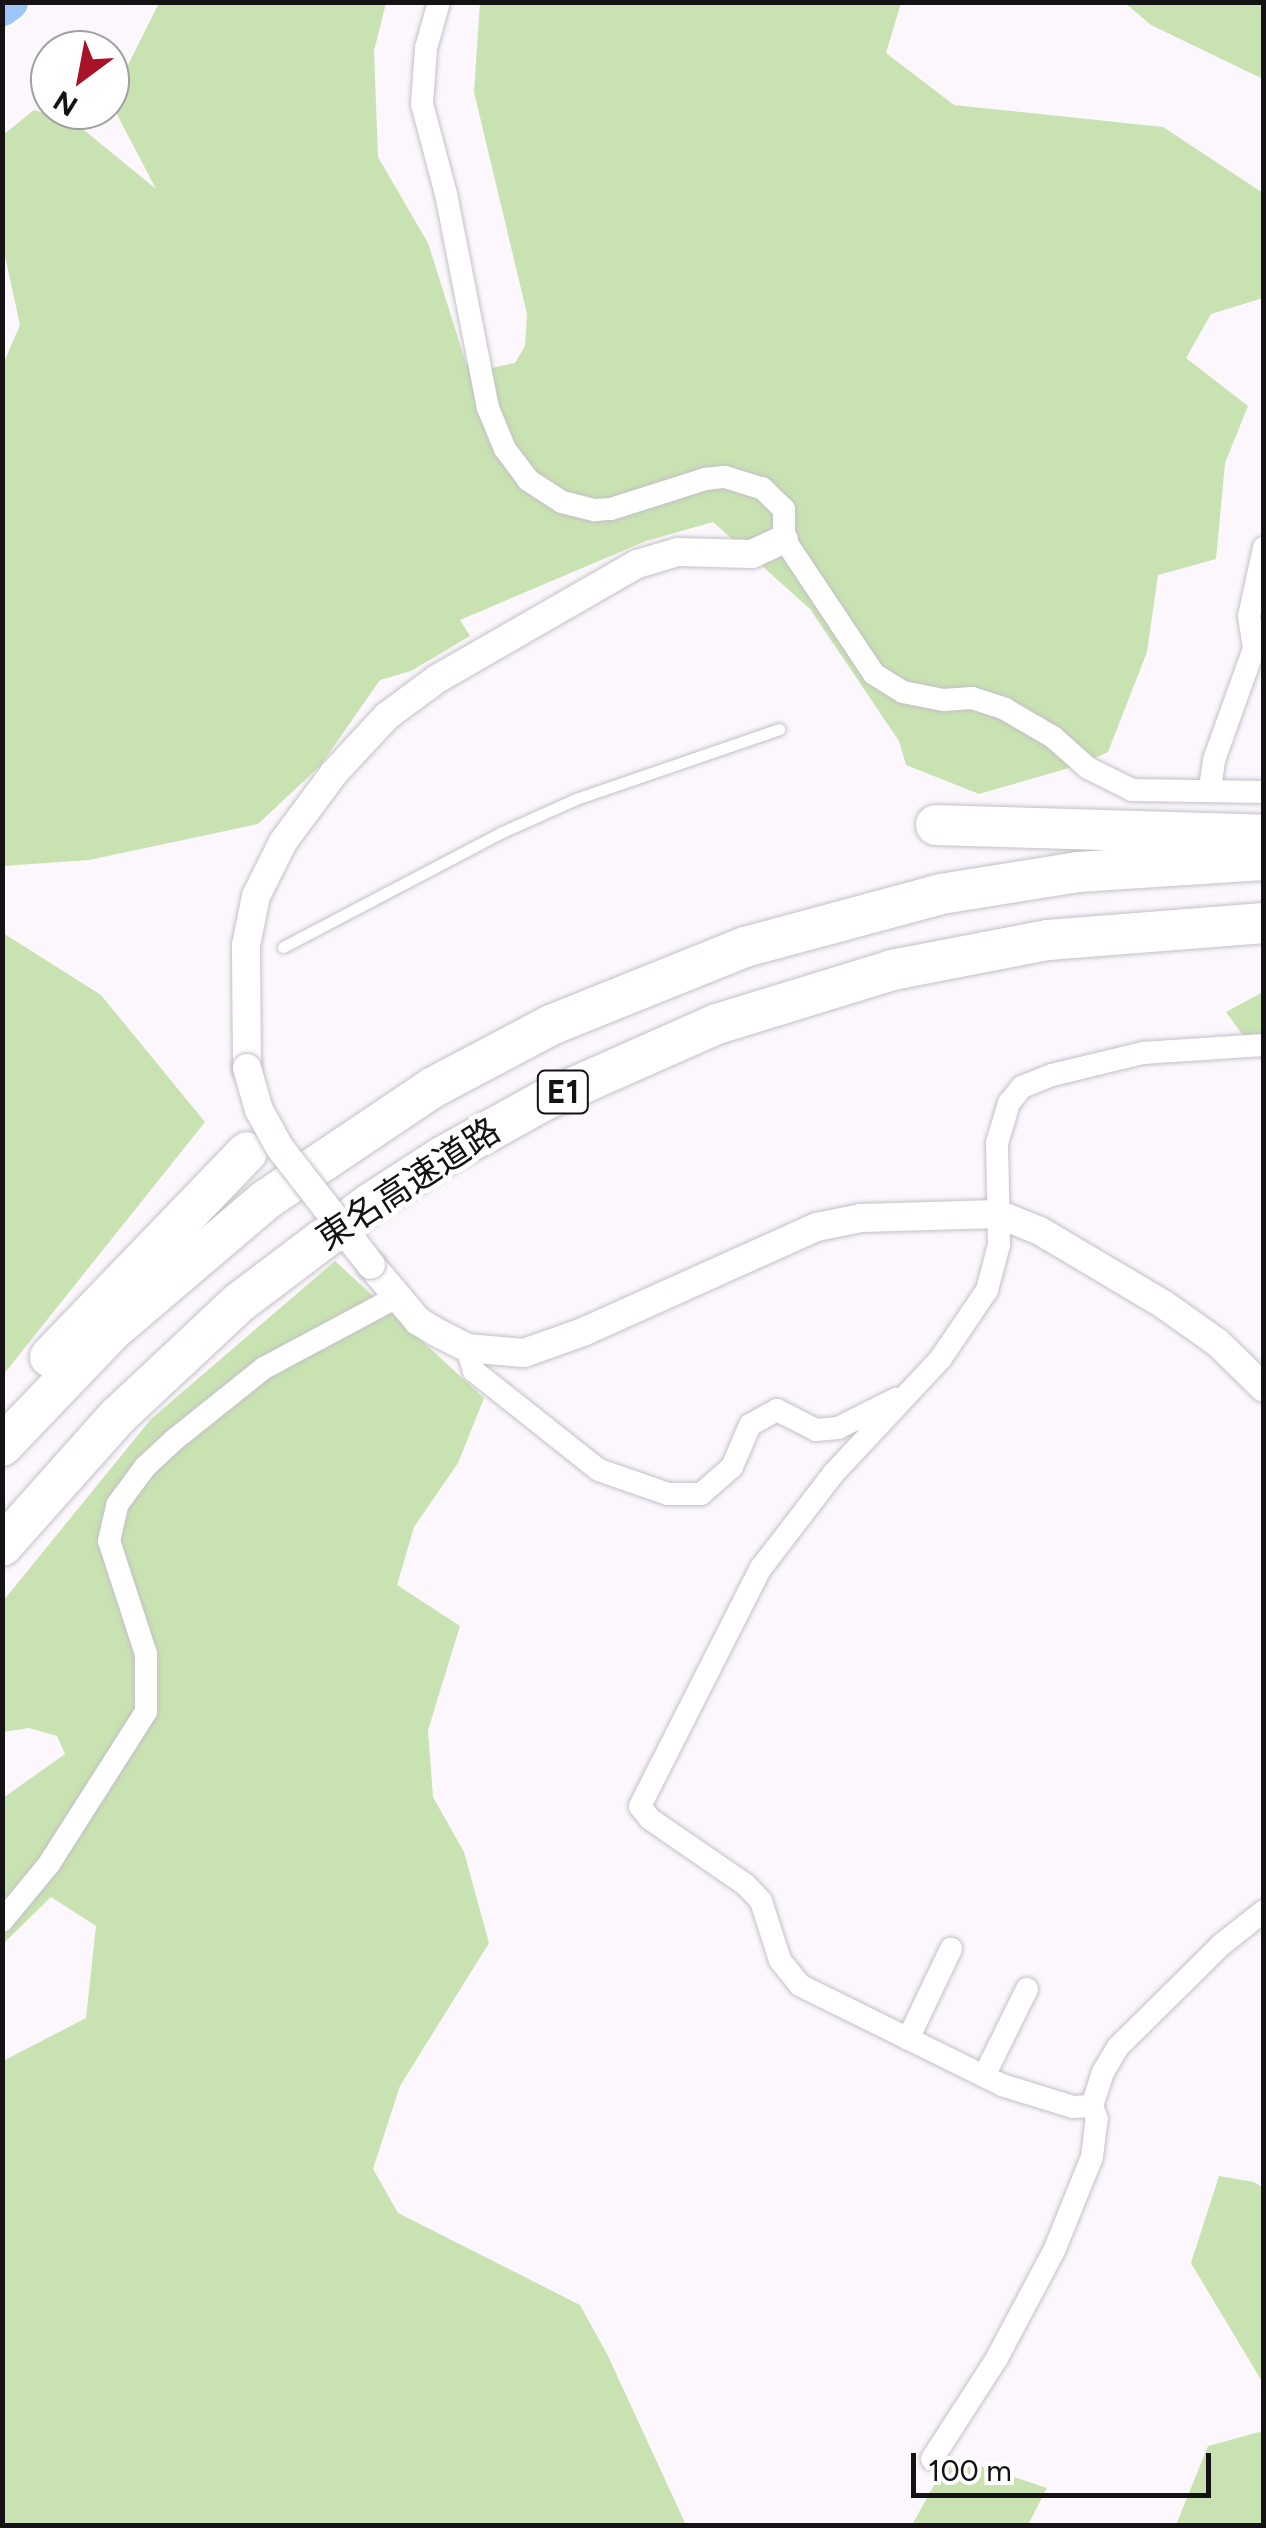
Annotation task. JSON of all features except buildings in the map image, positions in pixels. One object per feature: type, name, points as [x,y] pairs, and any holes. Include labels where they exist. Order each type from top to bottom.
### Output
[{"type":"highway","points":[[936,825],[1264,835]]},
{"type":"highway","name":"東名高速道路","points":[[2,1446],[113,1330],[267,1199],[432,1088],[551,1025],[745,948],[941,894],[1078,872],[1264,860]]},
{"type":"highway","name":"東名高速道路","points":[[2,1546],[78,1458],[158,1377],[283,1268],[442,1157],[585,1081],[718,1024],[892,970],[1048,940],[1264,923]]},
{"type":"highway","points":[[585,1081],[874,993],[995,966],[1076,954],[1264,948]]},
{"type":"highway","points":[[2,1414],[104,1297],[246,1152]]},
{"type":"street","points":[[439,2],[426,48],[422,104],[446,194],[472,346],[488,408],[504,448],[528,480],[542,492],[595,510],[611,509],[705,479],[748,481],[762,488],[784,509],[784,538],[874,674],[903,692],[942,700],[972,698],[1006,709],[1053,736],[1117,786],[1132,790],[1264,792]]},
{"type":"street","points":[[784,538],[752,554],[678,552],[637,564],[437,680],[387,716],[324,786],[284,842],[256,896],[246,945],[246,1068],[258,1110],[280,1148],[396,1298],[418,1320],[467,1348],[524,1353],[551,1346],[817,1227],[860,1218],[998,1214],[1040,1231],[1163,1304],[1218,1343],[1264,1388]]},
{"type":"street","points":[[1210,790],[1214,760],[1259,640],[1249,616],[1264,548]]},
{"type":"street","points":[[1092,2106],[1074,2107],[984,2076],[800,1985],[780,1960],[761,1901],[746,1885],[650,1820],[640,1806],[761,1568],[833,1474],[900,1398],[942,1358],[986,1290],[999,1245],[998,1143],[1009,1102],[1022,1087],[1052,1075],[1142,1053],[1264,1045]]},
{"type":"street","points":[[5,1913],[49,1864],[146,1712],[146,1654],[108,1541],[117,1505],[145,1468],[174,1440],[264,1368],[396,1298]]},
{"type":"street","points":[[467,1348],[474,1370],[599,1470],[668,1494],[701,1494],[732,1467],[750,1425],[777,1410],[816,1430],[838,1428],[879,1404],[900,1398]]},
{"type":"street","points":[[932,2459],[997,2358],[1054,2251],[1092,2157],[1097,2119],[1092,2106],[1103,2072],[1118,2047],[1220,1945],[1264,1912]]},
{"type":"street","points":[[908,2038],[952,1949]]},
{"type":"street","points":[[984,2076],[1027,1989]]},
{"type":"lane","points":[[282,948],[500,832],[576,799],[780,729]]},
{"type":"green space","points":[[159,3],[386,3],[374,51],[378,157],[428,243],[466,363],[479,371],[515,363],[525,346],[527,314],[474,92],[480,3],[901,3],[886,53],[954,105],[1163,127],[1263,193],[1263,298],[1211,314],[1186,358],[1248,406],[1225,463],[1216,559],[1158,575],[1147,652],[1108,752],[1076,766],[979,794],[906,765],[899,741],[810,609],[713,522],[646,541],[460,620],[470,636],[411,671],[380,680],[320,766],[258,824],[89,860],[3,866],[2,367],[20,325],[3,247],[3,135],[30,113],[30,130],[84,130],[156,189],[125,130],[130,130],[130,61]]},
{"type":"green space","points":[[1125,3],[1263,3],[1263,79],[1151,25]]},
{"type":"green space","points":[[3,933],[101,995],[205,1122],[3,1375]]},
{"type":"green space","points":[[1263,992],[1263,1063],[1226,1012]]},
{"type":"green space","points":[[335,1261],[484,1398],[458,1463],[414,1527],[397,1585],[460,1626],[428,1730],[433,1797],[464,1852],[489,1943],[400,2086],[373,2169],[398,2213],[580,2305],[608,2356],[686,2525],[3,2525],[3,2061],[86,2018],[96,1926],[51,1897],[3,1944],[3,1798],[65,1754],[57,1736],[29,1728],[3,1732],[3,1601],[151,1419]]},
{"type":"green space","points":[[1219,2176],[1254,2182],[1263,2188],[1263,2383],[1191,2263]]},
{"type":"green space","points":[[1263,2431],[1263,2525],[1176,2525],[1208,2446]]},
{"type":"green space","points":[[950,2456],[1047,2488],[1028,2525],[912,2525]]},
{"type":"waterway","points":[[2,8],[10,2]]}]
